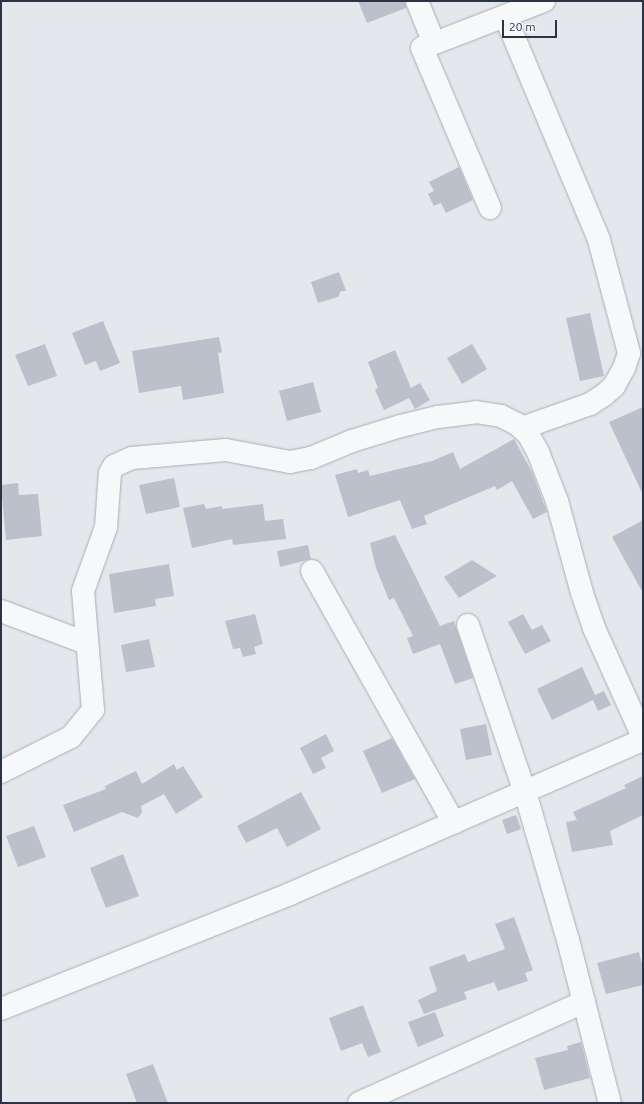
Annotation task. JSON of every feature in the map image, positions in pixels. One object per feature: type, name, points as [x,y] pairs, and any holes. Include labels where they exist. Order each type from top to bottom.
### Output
[{"type":"street","points":[[417,1],[434,43]]},
{"type":"street","points":[[490,208],[422,48],[544,1]]},
{"type":"street","points":[[505,16],[599,240],[629,352],[621,374],[604,395],[590,404],[522,428]]},
{"type":"street","points":[[1,772],[55,747],[72,737],[93,710],[86,643],[83,591],[106,527],[110,473],[122,461],[226,450],[290,462],[311,458],[352,441],[400,426],[438,417],[476,412],[501,416],[522,428],[538,452],[555,494],[594,628],[643,739],[454,823],[200,932],[1,1009]]},
{"type":"street","points":[[312,571],[454,823]]},
{"type":"street","points":[[1,611],[86,643]]},
{"type":"street","points":[[468,625],[525,792],[584,1002],[610,1103]]},
{"type":"street","points":[[359,1103],[584,1002]]},
{"type":"building","points":[[358,1],[405,1],[406,8],[367,23]]},
{"type":"building","points":[[459,167],[473,200],[446,213],[441,203],[434,206],[428,194],[434,191],[429,182]]},
{"type":"building","points":[[339,272],[346,291],[341,291],[338,297],[318,303],[311,282]]},
{"type":"building","points":[[590,313],[604,376],[580,381],[566,318]]},
{"type":"building","points":[[103,321],[120,363],[100,371],[96,361],[85,365],[72,333]]},
{"type":"building","points":[[219,337],[222,352],[218,353],[224,393],[183,400],[181,386],[139,393],[132,351]]},
{"type":"building","points":[[45,344],[57,376],[28,386],[15,355]]},
{"type":"building","points":[[472,344],[487,369],[462,384],[447,358]]},
{"type":"building","points":[[395,350],[411,388],[420,383],[430,400],[415,409],[409,398],[384,410],[375,390],[378,388],[368,362]]},
{"type":"building","points":[[313,382],[321,412],[287,421],[279,391]]},
{"type":"building","points":[[643,407],[643,495],[609,422]]},
{"type":"building","points":[[514,439],[532,472],[547,512],[533,519],[512,481],[497,490],[495,486],[424,516],[427,524],[412,529],[400,500],[348,517],[335,475],[357,469],[358,473],[368,470],[370,476],[432,461],[453,452],[460,469]]},
{"type":"building","points":[[174,478],[180,507],[146,514],[139,485]]},
{"type":"building","points":[[18,483],[19,495],[38,494],[42,536],[6,540],[1,485]]},
{"type":"building","points":[[204,504],[206,509],[222,506],[222,509],[263,504],[265,521],[283,519],[286,539],[233,545],[232,539],[192,548],[183,508]]},
{"type":"building","points":[[643,520],[643,593],[612,537]]},
{"type":"building","points":[[395,535],[440,626],[454,621],[473,678],[455,684],[440,644],[413,654],[407,638],[413,636],[394,598],[389,600],[376,568],[370,543]]},
{"type":"building","points":[[308,545],[311,559],[280,567],[277,551]]},
{"type":"building","points":[[472,560],[497,576],[459,598],[444,577]]},
{"type":"building","points":[[169,564],[174,596],[155,599],[156,606],[114,613],[109,574]]},
{"type":"building","points":[[255,614],[263,644],[254,647],[256,654],[243,657],[240,648],[233,649],[225,621]]},
{"type":"building","points":[[523,614],[532,630],[542,625],[551,641],[525,654],[508,622]]},
{"type":"building","points":[[149,639],[155,667],[126,672],[121,645]]},
{"type":"building","points":[[582,667],[595,695],[604,691],[611,705],[598,711],[593,700],[552,720],[537,689]]},
{"type":"building","points":[[486,724],[492,755],[466,760],[460,729]]},
{"type":"building","points":[[326,734],[334,751],[321,758],[326,768],[313,774],[300,748]]},
{"type":"building","points":[[392,738],[415,779],[382,793],[363,751]]},
{"type":"building","points":[[174,764],[177,770],[183,766],[203,797],[176,814],[164,794],[141,806],[142,812],[138,818],[122,812],[74,832],[63,805],[106,789],[105,786],[136,771],[142,784]]},
{"type":"building","points":[[643,776],[643,815],[610,831],[613,845],[572,852],[566,822],[577,820],[573,812],[626,788],[624,785]]},
{"type":"building","points":[[301,792],[321,829],[287,847],[277,828],[246,843],[237,826]]},
{"type":"building","points":[[516,815],[521,829],[507,834],[502,820]]},
{"type":"building","points":[[34,826],[46,857],[18,867],[6,836]]},
{"type":"building","points":[[123,854],[139,896],[106,908],[90,868]]},
{"type":"building","points":[[514,917],[533,970],[525,973],[528,981],[498,991],[494,982],[464,992],[467,999],[424,1014],[418,1000],[437,991],[429,967],[465,954],[468,962],[505,949],[495,924]]},
{"type":"building","points":[[639,952],[643,968],[643,985],[606,994],[597,963]]},
{"type":"building","points":[[363,1005],[381,1052],[368,1057],[362,1043],[341,1051],[329,1018]]},
{"type":"building","points":[[435,1012],[444,1036],[418,1047],[408,1022]]},
{"type":"building","points":[[581,1042],[590,1078],[544,1090],[535,1058],[568,1050],[567,1046]]},
{"type":"building","points":[[153,1064],[168,1103],[137,1103],[126,1074]]}]
